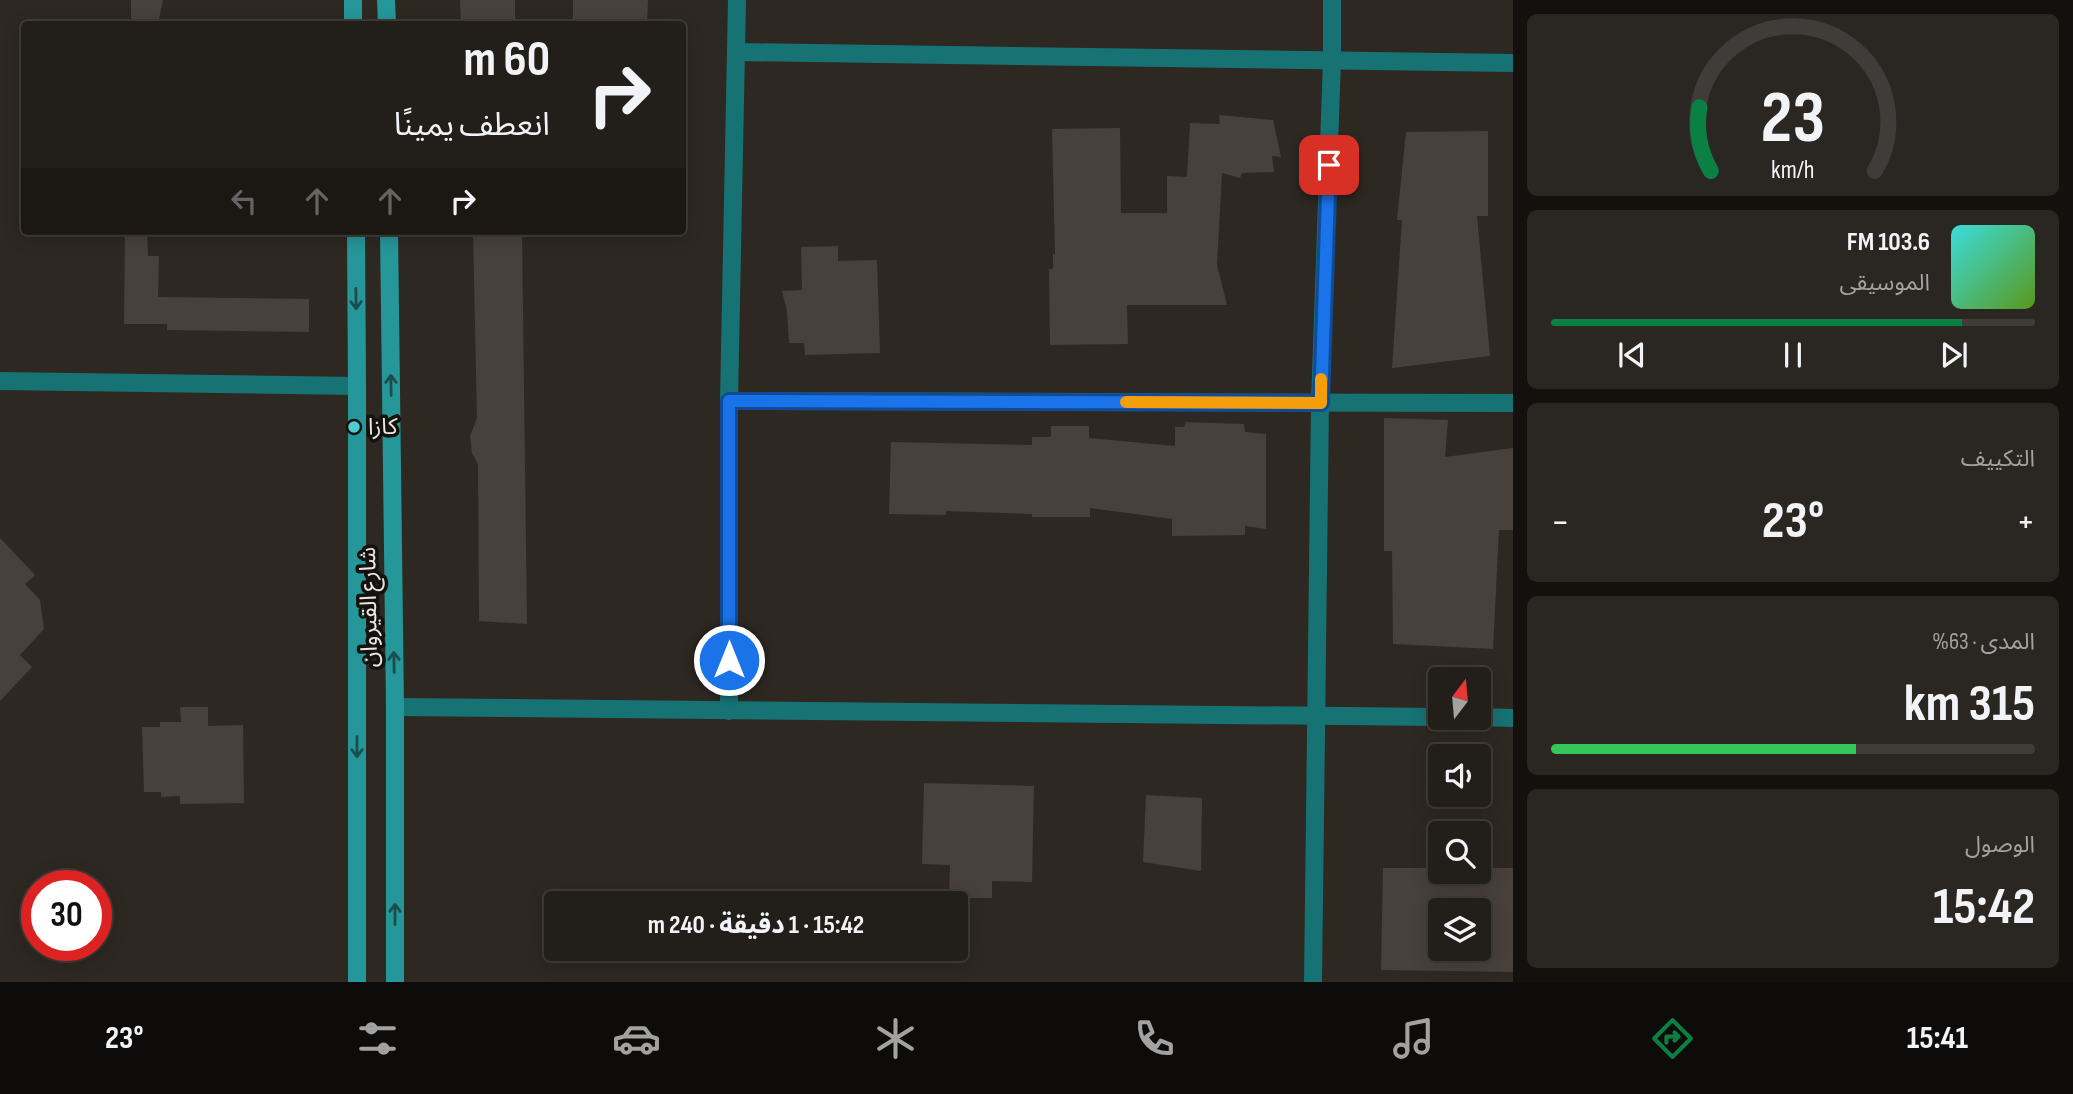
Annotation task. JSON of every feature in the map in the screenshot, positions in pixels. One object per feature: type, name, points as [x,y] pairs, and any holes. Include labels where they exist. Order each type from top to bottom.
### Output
[{"type":"main road","points":[[353,0],[353,21]]},
{"type":"main road","points":[[386,0],[387,21]]},
{"type":"main road","name":"شارع القيروان","points":[[355,235],[357,982]]},
{"type":"main road","name":"شارع القيروان","points":[[389,235],[395,707],[395,982]]},
{"type":"street","points":[[729,711],[729,401],[737,0]]},
{"type":"street","points":[[1313,982],[1321,403],[1332,0]]},
{"type":"street","points":[[737,52],[1513,63]]},
{"type":"street","points":[[0,382],[357,386]]},
{"type":"street","points":[[729,401],[1513,403]]},
{"type":"street","points":[[395,707],[1428,717]]},
{"type":"street","points":[[1491,717],[1513,718]]},
{"type":"building","points":[[131,0],[163,0],[159,21],[131,21]]},
{"type":"building","points":[[460,0],[515,0],[515,21],[461,21]]},
{"type":"building","points":[[573,0],[648,0],[647,21],[573,21]]},
{"type":"building","points":[[1219,115],[1273,120],[1281,157],[1272,156],[1274,172],[1242,173],[1240,178],[1222,173],[1217,265],[1227,305],[1127,305],[1128,344],[1050,345],[1049,269],[1053,269],[1055,254],[1052,129],[1120,128],[1121,213],[1167,213],[1167,176],[1187,177],[1190,123],[1220,124]]},
{"type":"building","points":[[1488,131],[1488,216],[1477,216],[1490,356],[1392,368],[1402,220],[1397,220],[1406,132]]},
{"type":"building","points":[[125,235],[147,235],[148,256],[159,256],[158,297],[309,299],[309,332],[167,330],[167,324],[124,324]]},
{"type":"building","points":[[473,235],[522,235],[527,624],[479,621],[478,464],[472,453],[470,436],[477,418]]},
{"type":"building","points":[[838,246],[838,261],[877,260],[880,353],[805,355],[804,343],[789,343],[787,311],[782,291],[802,290],[801,247]]},
{"type":"building","points":[[1384,418],[1448,420],[1445,457],[1513,448],[1513,530],[1499,530],[1493,649],[1393,644],[1392,551],[1384,551]]},
{"type":"building","points":[[1186,422],[1244,424],[1245,432],[1266,434],[1266,529],[1245,526],[1245,535],[1172,536],[1172,519],[1090,508],[1090,517],[1032,517],[1032,514],[946,511],[946,515],[889,514],[891,442],[1032,445],[1032,437],[1051,437],[1051,426],[1089,426],[1089,438],[1175,446],[1175,427],[1184,427]]},
{"type":"building","points":[[0,538],[35,575],[25,584],[40,600],[44,629],[20,655],[32,667],[0,701]]},
{"type":"building","points":[[180,707],[208,707],[208,726],[243,725],[244,803],[180,804],[180,796],[161,797],[161,792],[144,792],[142,727],[160,727],[160,722],[181,722]]},
{"type":"building","points":[[924,783],[1034,786],[1032,882],[992,881],[992,898],[968,898],[968,891],[949,891],[950,865],[922,864]]},
{"type":"building","points":[[1146,795],[1202,798],[1201,871],[1143,862]]},
{"type":"building","points":[[1383,868],[1428,868],[1428,884],[1491,884],[1491,868],[1513,868],[1513,972],[1381,970]]},
{"type":"slow traffic","points":[[1126,402],[1321,403],[1321,379]]},
{"type":"place","name":"كازا","points":[[354,427]]},
{"type":"route","points":[[729,660],[729,401],[1321,403],[1329,165]]}]
